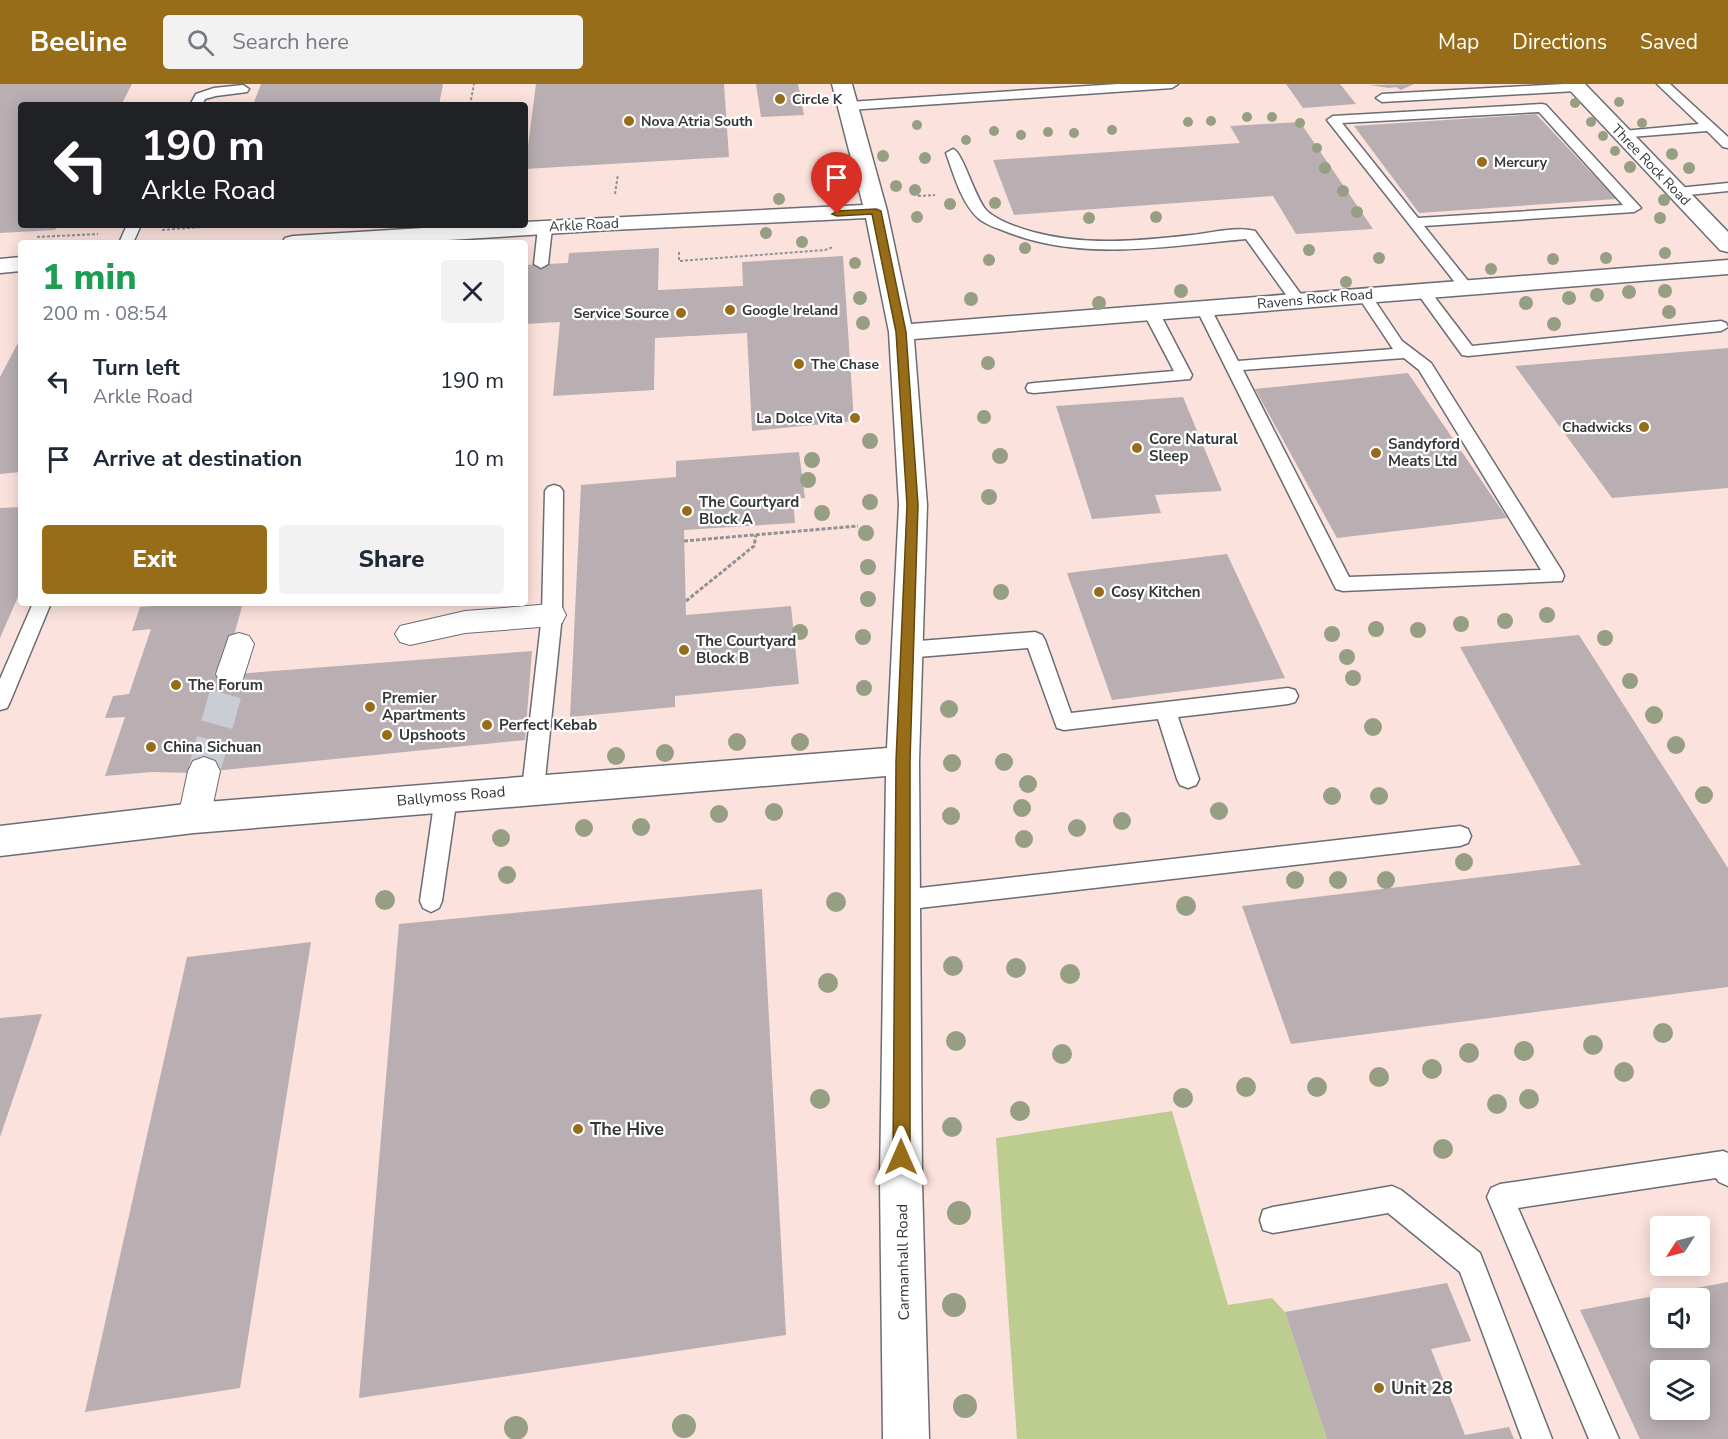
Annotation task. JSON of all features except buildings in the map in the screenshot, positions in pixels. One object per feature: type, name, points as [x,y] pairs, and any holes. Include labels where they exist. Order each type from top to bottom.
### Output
[{"type":"street","name":"Carmanhall Road","points":[[842,84],[876,211],[901,332],[913,505],[903,761],[901,1181],[906,1439]]},
{"type":"street","name":"Three Rock Road","points":[[1575,85],[1728,245]]},
{"type":"street","name":"Arkle Road","points":[[343,240],[876,211]]},
{"type":"street","points":[[0,266],[18,264]]},
{"type":"street","name":"Ravens Rock Road","points":[[901,332],[1728,267]]},
{"type":"street","points":[[410,634],[465,622],[552,615]]},
{"type":"street","points":[[231,674],[239,644]]},
{"type":"street","name":"Ballymoss Road","points":[[0,842],[194,818],[903,761]]},
{"type":"street","points":[[194,818],[204,771]]},
{"type":"lane","points":[[849,106],[1172,84]]},
{"type":"lane","points":[[1442,84],[1451,94]]},
{"type":"lane","points":[[1663,84],[1728,144]]},
{"type":"lane","points":[[1382,98],[1575,85]]},
{"type":"lane","points":[[198,102],[200,97],[214,92],[243,89]]},
{"type":"lane","points":[[1414,222],[1634,208],[1542,108],[1333,120],[1414,222],[1466,287]]},
{"type":"lane","points":[[1623,135],[1710,127]]},
{"type":"lane","points":[[953,153],[973,202],[985,217],[1014,231],[1055,241],[1110,245],[1250,234],[1297,300]]},
{"type":"lane","points":[[1677,192],[1728,187]]},
{"type":"lane","points":[[541,264],[545,228]]},
{"type":"lane","points":[[1422,290],[1468,351],[1721,326]]},
{"type":"lane","points":[[1204,308],[1342,584],[1555,576],[1425,367],[1396,344],[1364,295]]},
{"type":"lane","points":[[1034,388],[1184,375],[1151,312]]},
{"type":"lane","points":[[1233,366],[1408,353]]},
{"type":"lane","points":[[533,789],[552,615],[554,491]]},
{"type":"lane","points":[[0,702],[41,606]]},
{"type":"lane","points":[[906,650],[1035,640],[1064,722],[1288,696]]},
{"type":"lane","points":[[1165,710],[1188,779]]},
{"type":"lane","points":[[431,901],[446,797]]},
{"type":"lane","points":[[903,900],[1460,836]]},
{"type":"lane","points":[[1604,1439],[1500,1197],[1723,1164],[1728,1173]]},
{"type":"lane","points":[[1273,1220],[1392,1199],[1470,1263],[1537,1439]]},
{"type":"path","points":[[471,102],[474,84]]},
{"type":"path","points":[[680,261],[825,250],[839,244]]},
{"type":"path","points":[[684,542],[858,526]]},
{"type":"path","points":[[686,601],[754,546],[756,535]]},
{"type":"shaded area","points":[[0,84],[1728,84],[1728,1439],[0,1439]]},
{"type":"green space","points":[[1172,1111],[1228,1305],[1272,1298],[1285,1312],[1327,1439],[1017,1439],[996,1138]]},
{"type":"tunnel","points":[[204,771],[231,674]]},
{"type":"place","name":"Circle K","points":[[780,99]]},
{"type":"place","name":"Nova Atria South","points":[[629,121]]},
{"type":"place","name":"Mercury","points":[[1482,162]]},
{"type":"place","name":"Google Ireland","points":[[730,310]]},
{"type":"place","name":"Service Source","points":[[681,313]]},
{"type":"place","name":"The Chase","points":[[799,364]]},
{"type":"place","name":"La Dolce Vita","points":[[855,418]]},
{"type":"place","name":"Chadwicks","points":[[1644,427]]},
{"type":"place","name":"Core Natural Sleep","points":[[1137,448]]},
{"type":"place","name":"Sandyford Meats Ltd","points":[[1376,453]]},
{"type":"place","name":"The Courtyard Block A","points":[[687,511]]},
{"type":"place","name":"Cosy Kitchen","points":[[1099,592]]},
{"type":"place","name":"The Courtyard Block B","points":[[684,650]]},
{"type":"place","name":"The Forum","points":[[176,685]]},
{"type":"place","name":"Premier Apartments","points":[[370,707]]},
{"type":"place","name":"Perfect Kebab","points":[[487,725]]},
{"type":"place","name":"Upshoots","points":[[387,735]]},
{"type":"place","name":"China Sichuan","points":[[151,747]]},
{"type":"place","name":"The Hive","points":[[578,1129]]},
{"type":"place","name":"Unit 28","points":[[1379,1388]]},
{"type":"route","points":[[837,214],[876,211],[901,332],[913,505],[903,761],[901,1157]]}]
